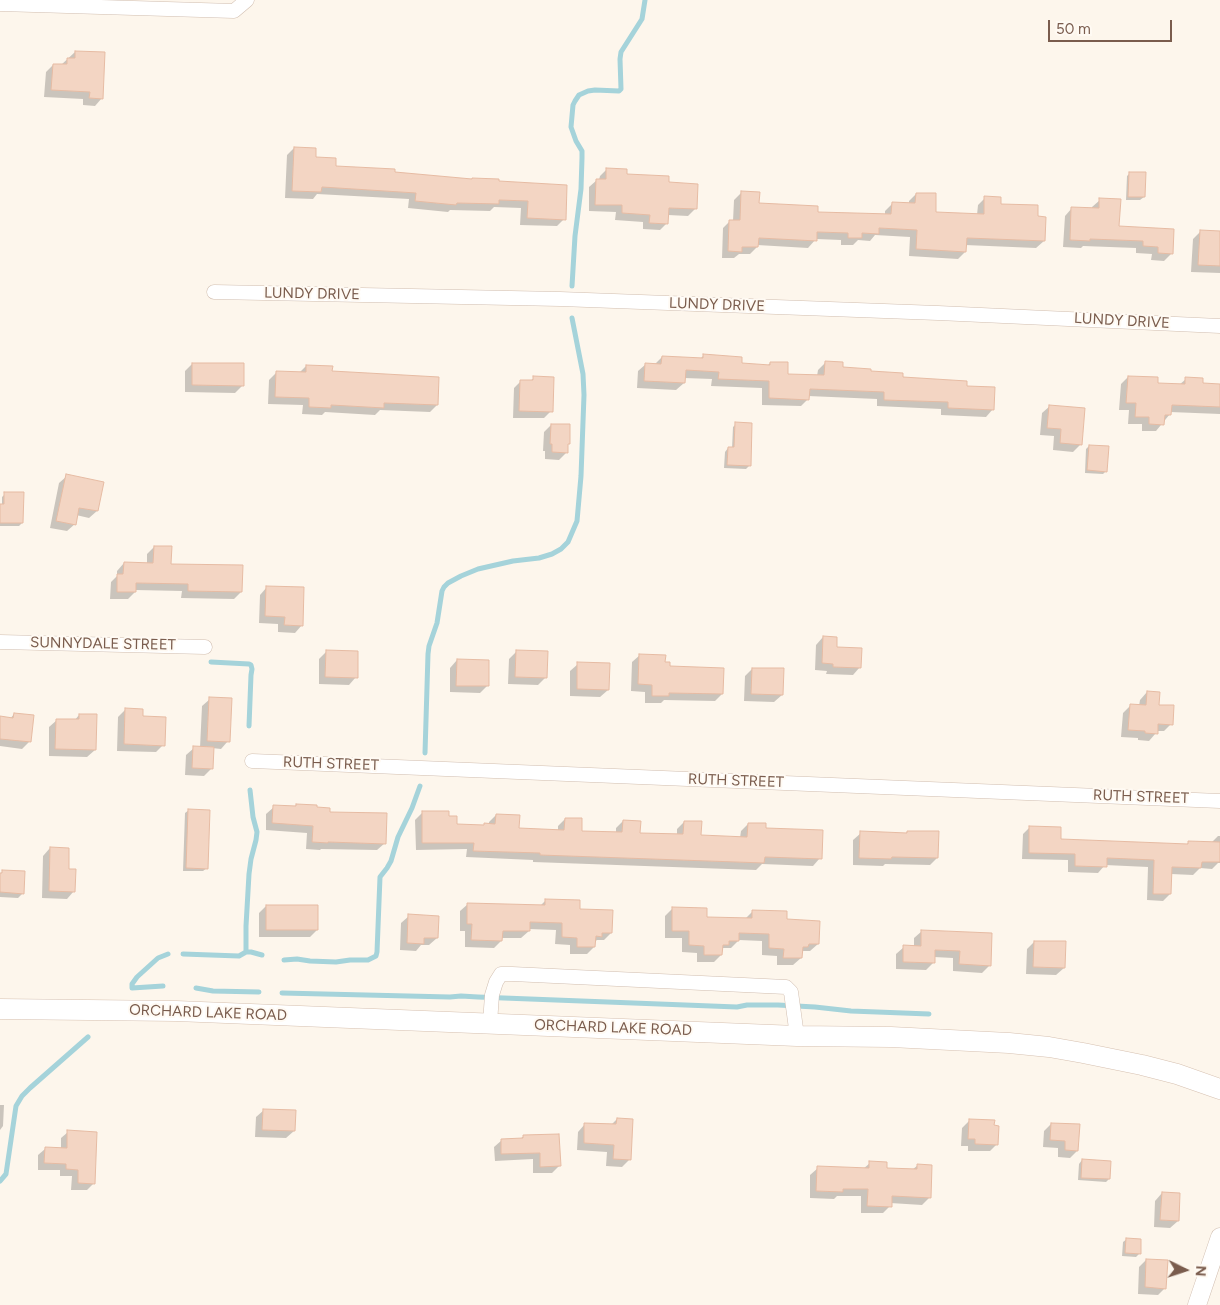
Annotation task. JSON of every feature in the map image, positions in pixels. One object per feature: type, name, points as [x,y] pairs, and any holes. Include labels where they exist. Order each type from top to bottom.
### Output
[{"type":"main road","name":"ORCHARD LAKE ROAD","points":[[0,1009],[176,1011],[797,1036],[890,1037],[1009,1042],[1083,1052],[1142,1065],[1177,1074],[1220,1089]]},
{"type":"street","points":[[0,4],[234,11],[247,0]]},
{"type":"street","name":"LUNDY DRIVE","points":[[214,292],[560,299],[948,313],[1220,326]]},
{"type":"street","name":"SUNNYDALE STREET","points":[[0,642],[205,647]]},
{"type":"street","name":"RUTH STREET","points":[[252,761],[1220,801]]},
{"type":"street","points":[[490,1023],[492,994],[496,982],[501,974],[512,974],[786,987],[791,992],[797,1036]]},
{"type":"street","points":[[1197,1305],[1220,1237]]},
{"type":"building","points":[[75,51],[105,52],[103,99],[89,98],[90,92],[51,90],[53,64],[67,64],[67,58],[75,58]]},
{"type":"building","points":[[294,147],[316,148],[316,157],[336,158],[336,166],[395,169],[395,172],[567,185],[566,220],[527,218],[528,201],[499,200],[499,204],[457,203],[456,205],[415,201],[416,193],[322,187],[321,192],[292,191]]},
{"type":"building","points":[[606,168],[627,169],[627,174],[669,176],[669,182],[698,184],[697,209],[669,208],[668,224],[649,223],[650,215],[622,213],[622,205],[595,205],[596,179],[606,179]]},
{"type":"building","points":[[1129,172],[1146,172],[1145,197],[1128,197]]},
{"type":"building","points":[[741,191],[760,192],[759,203],[818,206],[818,212],[891,214],[892,202],[915,203],[916,193],[936,193],[936,212],[984,214],[984,196],[1001,197],[1001,204],[1038,205],[1038,216],[1046,217],[1045,241],[967,238],[966,252],[916,249],[917,230],[879,228],[879,234],[862,233],[862,238],[848,238],[848,233],[817,232],[817,241],[759,238],[758,247],[742,247],[742,252],[728,251],[729,220],[740,220]]},
{"type":"building","points":[[1099,198],[1121,199],[1119,226],[1174,229],[1173,254],[1158,253],[1158,247],[1143,246],[1143,241],[1070,240],[1071,207],[1099,208]]},
{"type":"building","points":[[1200,230],[1220,231],[1220,266],[1198,265]]},
{"type":"building","points":[[703,354],[742,357],[742,363],[770,365],[770,362],[788,362],[788,374],[824,375],[825,361],[843,362],[843,367],[903,373],[903,377],[967,381],[967,386],[995,387],[994,410],[948,408],[948,402],[884,400],[884,392],[810,389],[809,400],[769,398],[769,381],[718,379],[719,372],[686,370],[685,383],[644,381],[645,363],[661,364],[662,356],[703,358]]},
{"type":"building","points":[[192,363],[244,363],[244,386],[192,385]]},
{"type":"building","points":[[306,365],[333,366],[332,371],[439,377],[438,405],[384,403],[384,408],[331,405],[331,408],[309,407],[309,398],[275,397],[276,371],[306,372]]},
{"type":"building","points":[[533,376],[554,377],[553,412],[519,411],[520,380],[533,380]]},
{"type":"building","points":[[1128,376],[1158,377],[1158,383],[1185,384],[1185,377],[1203,378],[1203,383],[1220,384],[1220,407],[1172,405],[1171,415],[1165,415],[1164,425],[1149,424],[1149,417],[1135,417],[1136,403],[1126,403]]},
{"type":"building","points":[[1049,405],[1085,408],[1082,445],[1060,443],[1061,429],[1047,428]]},
{"type":"building","points":[[735,422],[752,423],[751,466],[727,465],[728,447],[734,447]]},
{"type":"building","points":[[551,424],[570,424],[568,453],[552,452],[552,444],[550,444]]},
{"type":"building","points":[[1089,445],[1109,446],[1107,472],[1087,470]]},
{"type":"building","points":[[66,474],[104,482],[98,511],[79,508],[76,525],[56,521]]},
{"type":"building","points":[[4,492],[24,492],[23,523],[0,523],[0,504],[4,504]]},
{"type":"building","points":[[154,546],[172,546],[171,564],[243,565],[242,592],[188,591],[188,584],[136,583],[136,592],[117,592],[117,574],[123,574],[124,562],[153,563]]},
{"type":"building","points":[[266,586],[304,587],[303,626],[284,625],[285,617],[265,616]]},
{"type":"building","points":[[823,636],[837,637],[837,647],[862,648],[861,668],[833,667],[833,664],[822,663]]},
{"type":"building","points":[[326,650],[358,651],[358,678],[325,677]]},
{"type":"building","points":[[516,650],[548,651],[547,678],[515,677]]},
{"type":"building","points":[[639,654],[666,655],[665,662],[670,662],[670,666],[724,668],[723,694],[669,693],[669,696],[652,696],[652,685],[638,684]]},
{"type":"building","points":[[457,659],[489,660],[489,686],[456,686]]},
{"type":"building","points":[[577,662],[610,663],[609,690],[577,689]]},
{"type":"building","points":[[752,668],[784,668],[783,695],[751,694]]},
{"type":"building","points":[[1147,691],[1160,692],[1159,705],[1174,705],[1173,725],[1158,724],[1158,734],[1128,730],[1130,704],[1146,705]]},
{"type":"building","points":[[209,697],[232,698],[230,742],[207,741]]},
{"type":"building","points":[[125,708],[143,709],[143,716],[166,717],[165,746],[124,744]]},
{"type":"building","points":[[14,713],[34,715],[31,742],[0,739],[0,716],[13,718]]},
{"type":"building","points":[[79,714],[97,714],[96,750],[55,749],[56,719],[79,719]]},
{"type":"building","points":[[193,746],[214,747],[213,769],[192,768]]},
{"type":"building","points":[[296,804],[330,808],[330,812],[387,813],[386,844],[312,842],[313,826],[272,823],[273,805],[296,806]]},
{"type":"building","points":[[188,809],[210,810],[208,869],[186,868]]},
{"type":"building","points":[[422,811],[449,811],[449,816],[457,816],[457,824],[495,824],[496,814],[520,815],[519,828],[564,830],[565,818],[582,818],[582,831],[622,832],[623,820],[641,821],[640,833],[683,834],[684,821],[702,821],[701,835],[747,837],[748,823],[766,823],[766,828],[823,830],[822,859],[765,857],[764,863],[473,851],[474,843],[422,843]]},
{"type":"building","points":[[1029,826],[1061,827],[1061,839],[1188,844],[1188,841],[1220,842],[1220,862],[1202,862],[1201,868],[1172,867],[1171,894],[1153,894],[1154,860],[1107,858],[1107,867],[1075,866],[1075,854],[1029,853]]},
{"type":"building","points":[[860,831],[907,833],[907,831],[939,831],[938,858],[859,858]]},
{"type":"building","points":[[50,847],[69,848],[69,869],[76,869],[75,892],[49,891]]},
{"type":"building","points":[[2,870],[25,871],[24,894],[0,892],[0,873],[2,873]]},
{"type":"building","points":[[545,899],[580,900],[580,909],[613,910],[612,933],[602,933],[602,937],[596,936],[595,947],[577,947],[577,938],[562,937],[562,923],[530,922],[530,931],[503,931],[502,941],[471,940],[472,924],[467,924],[467,903],[545,905]]},
{"type":"building","points":[[266,905],[318,905],[318,930],[266,930]]},
{"type":"building","points":[[672,907],[707,908],[707,917],[752,918],[752,910],[787,911],[787,919],[820,921],[819,944],[809,944],[808,947],[803,947],[802,958],[783,958],[784,949],[769,948],[769,934],[739,933],[739,941],[729,941],[729,945],[723,945],[722,955],[704,955],[704,946],[689,945],[689,931],[672,931]]},
{"type":"building","points":[[408,914],[439,916],[438,938],[424,938],[424,944],[407,943]]},
{"type":"building","points":[[921,930],[992,933],[991,966],[959,964],[960,951],[935,950],[935,963],[903,962],[903,945],[921,946]]},
{"type":"building","points":[[1034,941],[1066,941],[1065,968],[1033,967]]},
{"type":"building","points":[[263,1109],[296,1110],[295,1131],[262,1130]]},
{"type":"building","points":[[617,1118],[633,1119],[631,1160],[613,1159],[614,1145],[584,1143],[584,1123],[616,1124]]},
{"type":"building","points":[[969,1119],[995,1120],[994,1125],[999,1126],[998,1145],[975,1144],[975,1139],[968,1139]]},
{"type":"building","points":[[1051,1123],[1080,1124],[1078,1151],[1065,1150],[1065,1141],[1050,1140]]},
{"type":"building","points":[[67,1130],[97,1132],[95,1184],[78,1183],[78,1170],[66,1169],[66,1164],[44,1163],[45,1147],[67,1148]]},
{"type":"building","points":[[559,1134],[561,1166],[540,1167],[540,1153],[501,1154],[501,1139],[523,1138],[523,1135]]},
{"type":"building","points":[[1082,1159],[1111,1161],[1110,1179],[1081,1178]]},
{"type":"building","points":[[869,1161],[887,1162],[887,1168],[917,1169],[917,1164],[932,1165],[931,1198],[892,1196],[892,1207],[867,1206],[868,1189],[843,1189],[843,1192],[816,1191],[817,1166],[869,1168]]},
{"type":"building","points":[[1162,1192],[1180,1193],[1179,1221],[1160,1220]]},
{"type":"building","points":[[1126,1238],[1141,1239],[1141,1254],[1125,1253]]},
{"type":"building","points":[[1146,1259],[1168,1260],[1166,1289],[1145,1287]]},
{"type":"waterway","points":[[572,286],[582,158],[582,151],[571,127],[573,105],[579,95],[588,91],[619,91],[621,89],[621,52],[642,19],[645,0]]},
{"type":"waterway","points":[[425,753],[428,654],[437,623],[444,587],[461,576],[478,569],[552,554],[568,542],[577,521],[584,395],[583,374],[572,318]]},
{"type":"waterway","points":[[211,662],[251,665],[249,726]]},
{"type":"waterway","points":[[284,960],[336,962],[368,960],[376,956],[380,877],[391,861],[398,837],[420,786]]},
{"type":"waterway","points":[[246,952],[249,874],[257,832],[250,790]]},
{"type":"waterway","points":[[183,954],[239,956],[246,952],[251,952],[262,955]]},
{"type":"waterway","points":[[163,986],[132,988],[132,984],[137,977],[158,958],[168,954]]},
{"type":"waterway","points":[[196,988],[213,991],[259,992]]},
{"type":"waterway","points":[[282,993],[461,996],[737,1007],[747,1005],[778,1005],[851,1011],[929,1014]]},
{"type":"waterway","points":[[0,1181],[6,1174],[16,1106],[22,1096],[88,1037]]}]
